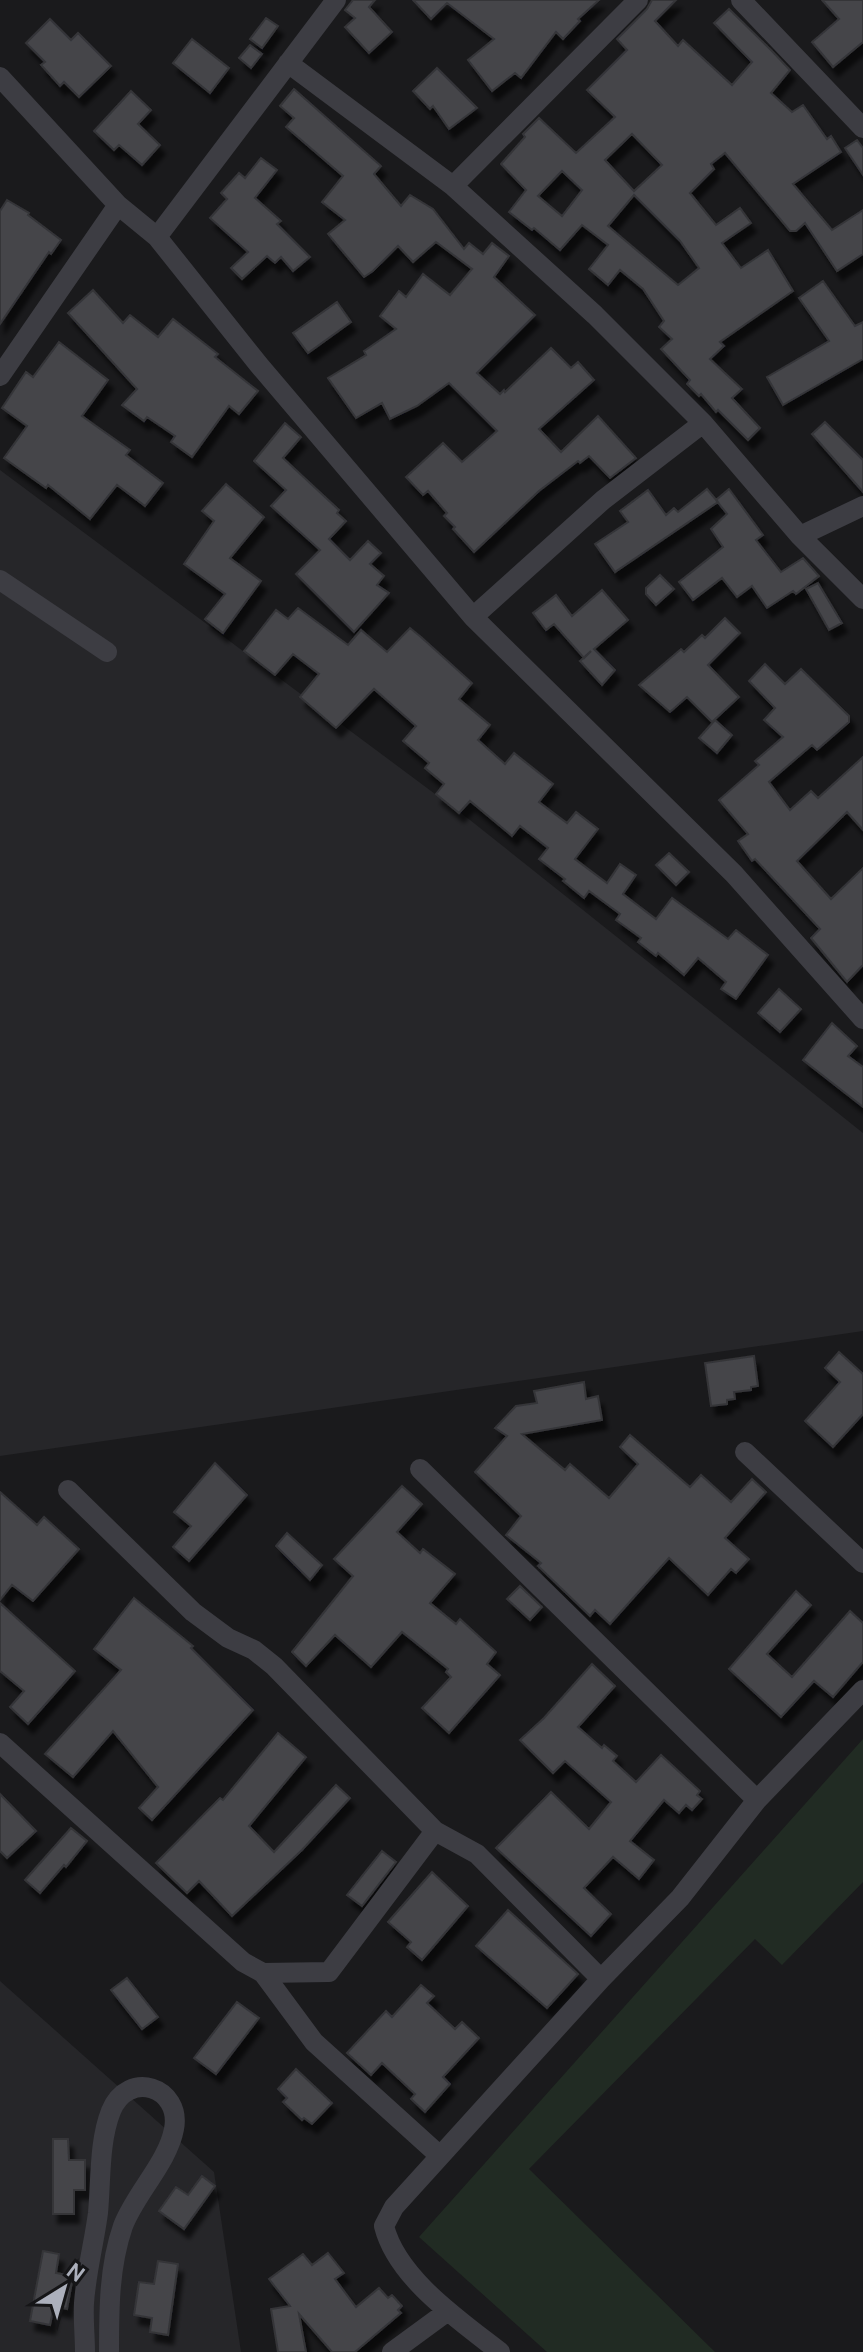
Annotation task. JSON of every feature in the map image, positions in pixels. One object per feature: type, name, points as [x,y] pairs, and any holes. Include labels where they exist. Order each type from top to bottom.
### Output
[{"type":"street","points":[[157,237],[336,0]]},
{"type":"street","points":[[453,186],[638,0]]},
{"type":"street","points":[[741,0],[863,128]]},
{"type":"street","points":[[288,63],[453,186],[595,315],[703,423],[800,536],[863,599]]},
{"type":"street","points":[[0,77],[118,205],[157,237],[259,365],[473,617],[734,874],[863,1019]]},
{"type":"street","points":[[0,376],[118,205]]},
{"type":"street","points":[[473,617],[603,500],[703,423]]},
{"type":"street","points":[[800,536],[863,506]]},
{"type":"street","points":[[0,580],[107,652]]},
{"type":"street","points":[[745,1452],[863,1563]]},
{"type":"street","points":[[420,1469],[757,1800]]},
{"type":"street","points":[[68,1490],[193,1612],[274,1666],[435,1831],[477,1854],[601,1979]]},
{"type":"street","points":[[500,2352],[448,2311],[400,2262],[388,2243],[384,2226],[394,2207],[601,1979],[697,1880],[757,1800],[863,1690]]},
{"type":"street","points":[[0,1743],[243,1962],[263,1973],[329,1972],[435,1831]]},
{"type":"street","points":[[263,1973],[314,2042],[440,2156]]},
{"type":"street","points":[[85,2352],[84,2303],[107,2124],[118,2097],[143,2085],[159,2090],[169,2101],[174,2129],[123,2225],[108,2301],[109,2352]]},
{"type":"street","points":[[392,2352],[448,2311]]},
{"type":"shaded area","points":[[0,470],[470,820],[863,1133],[863,1331],[0,1456]]},
{"type":"shaded area","points":[[863,1739],[863,1882],[782,1965],[755,1939],[529,2169],[715,2352],[547,2352],[419,2237]]},
{"type":"shaded area","points":[[0,1981],[214,2172],[241,2352],[0,2352]]},
{"type":"building","points":[[353,0],[375,0],[369,7],[392,32],[369,53],[345,27],[355,18],[345,10]]},
{"type":"building","points":[[413,0],[599,0],[578,19],[580,21],[563,39],[556,32],[521,78],[515,73],[492,91],[468,60],[494,39],[447,3],[431,19]]},
{"type":"building","points":[[652,0],[676,0],[655,21],[678,46],[683,40],[732,85],[752,62],[714,23],[729,9],[790,70],[771,93],[792,112],[803,105],[827,139],[831,136],[841,152],[793,184],[832,230],[863,210],[863,254],[837,271],[805,223],[796,231],[790,231],[725,153],[711,164],[714,169],[690,193],[716,225],[740,208],[751,223],[722,243],[741,268],[768,250],[793,291],[720,342],[724,346],[710,359],[742,389],[732,398],[760,428],[748,440],[687,384],[690,380],[661,349],[672,339],[659,327],[664,321],[643,289],[620,270],[608,285],[589,269],[608,245],[582,225],[560,250],[509,212],[526,190],[501,164],[539,118],[576,153],[615,117],[587,90],[627,50],[617,39]],"holes":[[[632,134],[662,165],[634,191],[605,160]],[[562,171],[582,190],[562,216],[538,196]],[[634,195],[680,241],[699,268],[678,285],[608,226]]]},
{"type":"building","points":[[822,0],[863,0],[863,42],[833,67],[812,42],[839,19]]},
{"type":"building","points":[[266,18],[278,26],[262,48],[250,39]]},
{"type":"building","points":[[50,19],[71,40],[78,33],[111,66],[79,97],[64,82],[60,86],[41,65],[45,62],[26,43]]},
{"type":"building","points":[[192,39],[229,68],[210,93],[173,63]]},
{"type":"building","points":[[250,45],[262,54],[251,68],[239,58]]},
{"type":"building","points":[[437,68],[477,108],[449,129],[433,106],[430,109],[413,91]]},
{"type":"building","points":[[294,89],[381,166],[374,174],[401,206],[410,195],[433,209],[464,249],[469,243],[483,254],[492,243],[509,256],[494,277],[535,315],[477,373],[500,394],[551,348],[571,368],[578,362],[594,380],[539,429],[561,452],[598,416],[636,458],[610,478],[589,456],[580,463],[578,461],[539,491],[474,552],[453,529],[455,527],[444,516],[447,513],[428,491],[423,495],[406,477],[443,443],[462,462],[497,431],[449,383],[417,406],[390,419],[382,403],[356,418],[328,378],[366,355],[364,351],[396,329],[380,316],[399,291],[406,297],[423,274],[450,295],[472,269],[436,242],[413,262],[398,246],[364,277],[328,234],[345,220],[322,202],[343,176],[286,127],[294,118],[280,106]]},
{"type":"building","points":[[131,91],[151,110],[138,124],[160,145],[142,165],[119,145],[114,150],[94,131]]},
{"type":"building","points":[[857,140],[863,148],[863,175],[845,148]]},
{"type":"building","points":[[261,158],[277,170],[255,198],[281,221],[277,224],[310,257],[293,271],[281,257],[275,263],[267,256],[242,279],[231,268],[248,252],[210,218],[227,199],[221,193],[239,173],[245,178]]},
{"type":"building","points":[[7,200],[29,213],[61,240],[51,254],[49,252],[0,324],[0,211]]},
{"type":"building","points":[[823,281],[855,326],[863,322],[863,359],[783,405],[767,377],[829,341],[799,298]]},
{"type":"building","points":[[93,290],[123,323],[130,315],[158,337],[173,319],[258,391],[239,414],[229,406],[192,457],[171,442],[175,436],[147,417],[144,421],[122,405],[137,389],[68,313]]},
{"type":"building","points":[[337,302],[351,322],[308,353],[293,333]]},
{"type":"building","points":[[59,342],[108,380],[82,416],[130,450],[126,455],[163,483],[145,506],[117,485],[90,519],[48,485],[46,488],[4,458],[27,426],[2,408],[26,372],[33,377]]},
{"type":"building","points":[[825,422],[863,460],[863,492],[812,434]]},
{"type":"building","points":[[285,423],[301,437],[283,458],[339,510],[337,513],[346,521],[329,539],[350,560],[368,541],[381,553],[370,564],[384,576],[377,585],[389,593],[354,632],[296,574],[320,550],[271,506],[286,490],[254,461]]},
{"type":"building","points":[[226,484],[264,517],[230,558],[261,581],[223,633],[205,619],[225,594],[184,564],[214,521],[202,511]]},
{"type":"building","points":[[707,489],[718,502],[615,572],[595,544],[628,522],[620,511],[648,490],[666,515],[674,508],[678,512]]},
{"type":"building","points":[[729,489],[763,535],[756,540],[781,572],[803,558],[819,576],[796,594],[793,591],[767,608],[752,586],[737,597],[722,578],[693,600],[679,582],[723,547],[711,529],[727,514],[716,500]]},
{"type":"building","points":[[660,575],[674,589],[656,605],[646,594],[646,588]]},
{"type":"building","points":[[818,583],[842,623],[829,630],[806,589]]},
{"type":"building","points":[[602,590],[628,620],[594,649],[615,670],[602,685],[580,661],[584,658],[554,624],[546,630],[533,613],[556,595],[572,616]]},
{"type":"building","points":[[298,608],[348,645],[361,630],[387,652],[410,628],[421,637],[472,683],[459,699],[490,725],[478,740],[505,764],[514,753],[553,784],[539,802],[567,823],[576,812],[598,829],[575,859],[607,883],[620,864],[636,875],[623,894],[656,919],[672,898],[728,939],[736,930],[768,955],[736,999],[721,989],[726,982],[698,958],[684,975],[658,953],[656,956],[638,942],[641,938],[616,920],[620,914],[589,891],[584,898],[539,859],[548,848],[520,826],[512,836],[470,801],[459,813],[436,794],[444,784],[425,768],[429,763],[403,741],[416,726],[374,689],[336,728],[300,697],[319,674],[293,654],[275,675],[244,651],[276,610],[288,619]]},
{"type":"building","points":[[725,618],[740,633],[708,665],[739,697],[712,722],[687,697],[670,712],[639,685],[681,649],[684,652],[702,635],[705,638]]},
{"type":"building","points":[[765,664],[785,684],[801,669],[849,716],[849,722],[817,750],[812,745],[769,782],[790,810],[811,791],[818,798],[863,757],[863,830],[847,812],[797,861],[831,899],[863,868],[863,965],[847,982],[811,938],[820,929],[755,859],[752,861],[738,841],[748,834],[719,800],[759,765],[755,761],[783,737],[764,720],[775,708],[749,681]]},
{"type":"building","points":[[715,720],[732,735],[717,753],[699,738]]},
{"type":"building","points":[[669,853],[689,872],[676,885],[656,865]]},
{"type":"building","points":[[779,989],[801,1009],[780,1032],[758,1013]]},
{"type":"building","points":[[832,1023],[857,1046],[848,1056],[863,1067],[863,1107],[803,1060]]},
{"type":"building","points":[[839,1352],[863,1374],[863,1414],[833,1447],[805,1421],[840,1382],[825,1368]]},
{"type":"building","points":[[754,1356],[758,1386],[734,1392],[735,1399],[727,1400],[727,1404],[711,1406],[705,1363]]},
{"type":"building","points":[[584,1382],[586,1399],[598,1396],[602,1420],[522,1434],[565,1470],[570,1464],[609,1498],[638,1464],[620,1447],[630,1435],[690,1487],[701,1475],[731,1502],[752,1479],[766,1492],[725,1538],[749,1559],[736,1573],[731,1569],[708,1595],[669,1558],[610,1624],[595,1610],[590,1616],[538,1566],[541,1563],[506,1535],[521,1516],[475,1472],[507,1436],[495,1428],[516,1406],[537,1403],[534,1391]]},
{"type":"building","points":[[215,1463],[247,1495],[189,1561],[173,1547],[191,1526],[174,1512]]},
{"type":"building","points":[[402,1486],[422,1504],[397,1532],[420,1553],[423,1549],[455,1574],[430,1603],[456,1624],[460,1619],[496,1652],[487,1664],[500,1675],[449,1733],[422,1708],[451,1677],[446,1672],[448,1669],[402,1632],[371,1667],[335,1635],[306,1666],[292,1652],[353,1576],[334,1559]]},
{"type":"building","points":[[0,1492],[37,1525],[44,1517],[79,1549],[33,1601],[12,1585],[0,1600]]},
{"type":"building","points":[[287,1533],[322,1565],[310,1580],[276,1546]]},
{"type":"building","points":[[520,1586],[542,1607],[530,1620],[507,1599]]},
{"type":"building","points":[[796,1591],[811,1605],[767,1654],[792,1677],[850,1611],[863,1623],[863,1662],[833,1697],[814,1681],[781,1717],[729,1669]]},
{"type":"building","points":[[134,1598],[193,1646],[191,1648],[253,1710],[152,1820],[139,1808],[158,1787],[113,1731],[73,1777],[45,1754],[121,1670],[94,1649]]},
{"type":"building","points":[[0,1603],[75,1671],[28,1724],[10,1707],[24,1691],[0,1671]]},
{"type":"building","points":[[592,1664],[615,1686],[578,1727],[602,1748],[604,1745],[617,1756],[613,1761],[636,1782],[661,1755],[700,1791],[697,1795],[702,1799],[692,1810],[686,1805],[679,1813],[664,1800],[630,1841],[654,1860],[639,1879],[613,1857],[584,1888],[611,1914],[591,1936],[496,1848],[551,1792],[589,1829],[611,1802],[565,1761],[553,1773],[520,1740]]},
{"type":"building","points":[[278,1733],[306,1757],[249,1826],[274,1852],[336,1785],[350,1798],[302,1850],[232,1916],[199,1881],[187,1893],[156,1863],[220,1798],[223,1800]]},
{"type":"building","points":[[0,1794],[36,1831],[7,1858],[0,1851]]},
{"type":"building","points":[[71,1828],[87,1841],[40,1893],[25,1880]]},
{"type":"building","points":[[382,1851],[396,1862],[362,1906],[347,1895]]},
{"type":"building","points":[[432,1872],[468,1906],[422,1960],[407,1947],[411,1942],[388,1922]]},
{"type":"building","points":[[508,1910],[578,1974],[547,2008],[476,1946]]},
{"type":"building","points":[[127,1978],[158,2017],[142,2029],[111,1990]]},
{"type":"building","points":[[421,1985],[434,1996],[427,2003],[455,2029],[462,2022],[479,2038],[443,2077],[450,2084],[425,2112],[411,2099],[415,2094],[382,2063],[371,2075],[347,2053],[386,2011],[392,2017]]},
{"type":"building","points":[[237,2002],[259,2018],[216,2074],[194,2058]]},
{"type":"building","points":[[296,2069],[332,2103],[312,2124],[304,2118],[302,2120],[283,2102],[287,2098],[278,2089]]},
{"type":"building","points":[[53,2139],[68,2139],[69,2160],[85,2160],[85,2190],[74,2190],[74,2214],[53,2214]]},
{"type":"building","points":[[202,2176],[215,2186],[184,2229],[159,2211],[176,2187],[188,2195]]},
{"type":"building","points":[[43,2251],[59,2254],[56,2273],[73,2276],[67,2309],[54,2306],[50,2325],[30,2321]]},
{"type":"building","points":[[328,2253],[344,2273],[335,2279],[356,2307],[379,2288],[388,2298],[392,2295],[402,2306],[398,2310],[401,2313],[355,2352],[332,2352],[299,2314],[306,2352],[278,2352],[271,2309],[290,2306],[269,2279],[303,2254],[312,2265]]},
{"type":"building","points":[[158,2261],[178,2264],[168,2335],[150,2332],[152,2318],[134,2315],[139,2282],[154,2284]]}]
